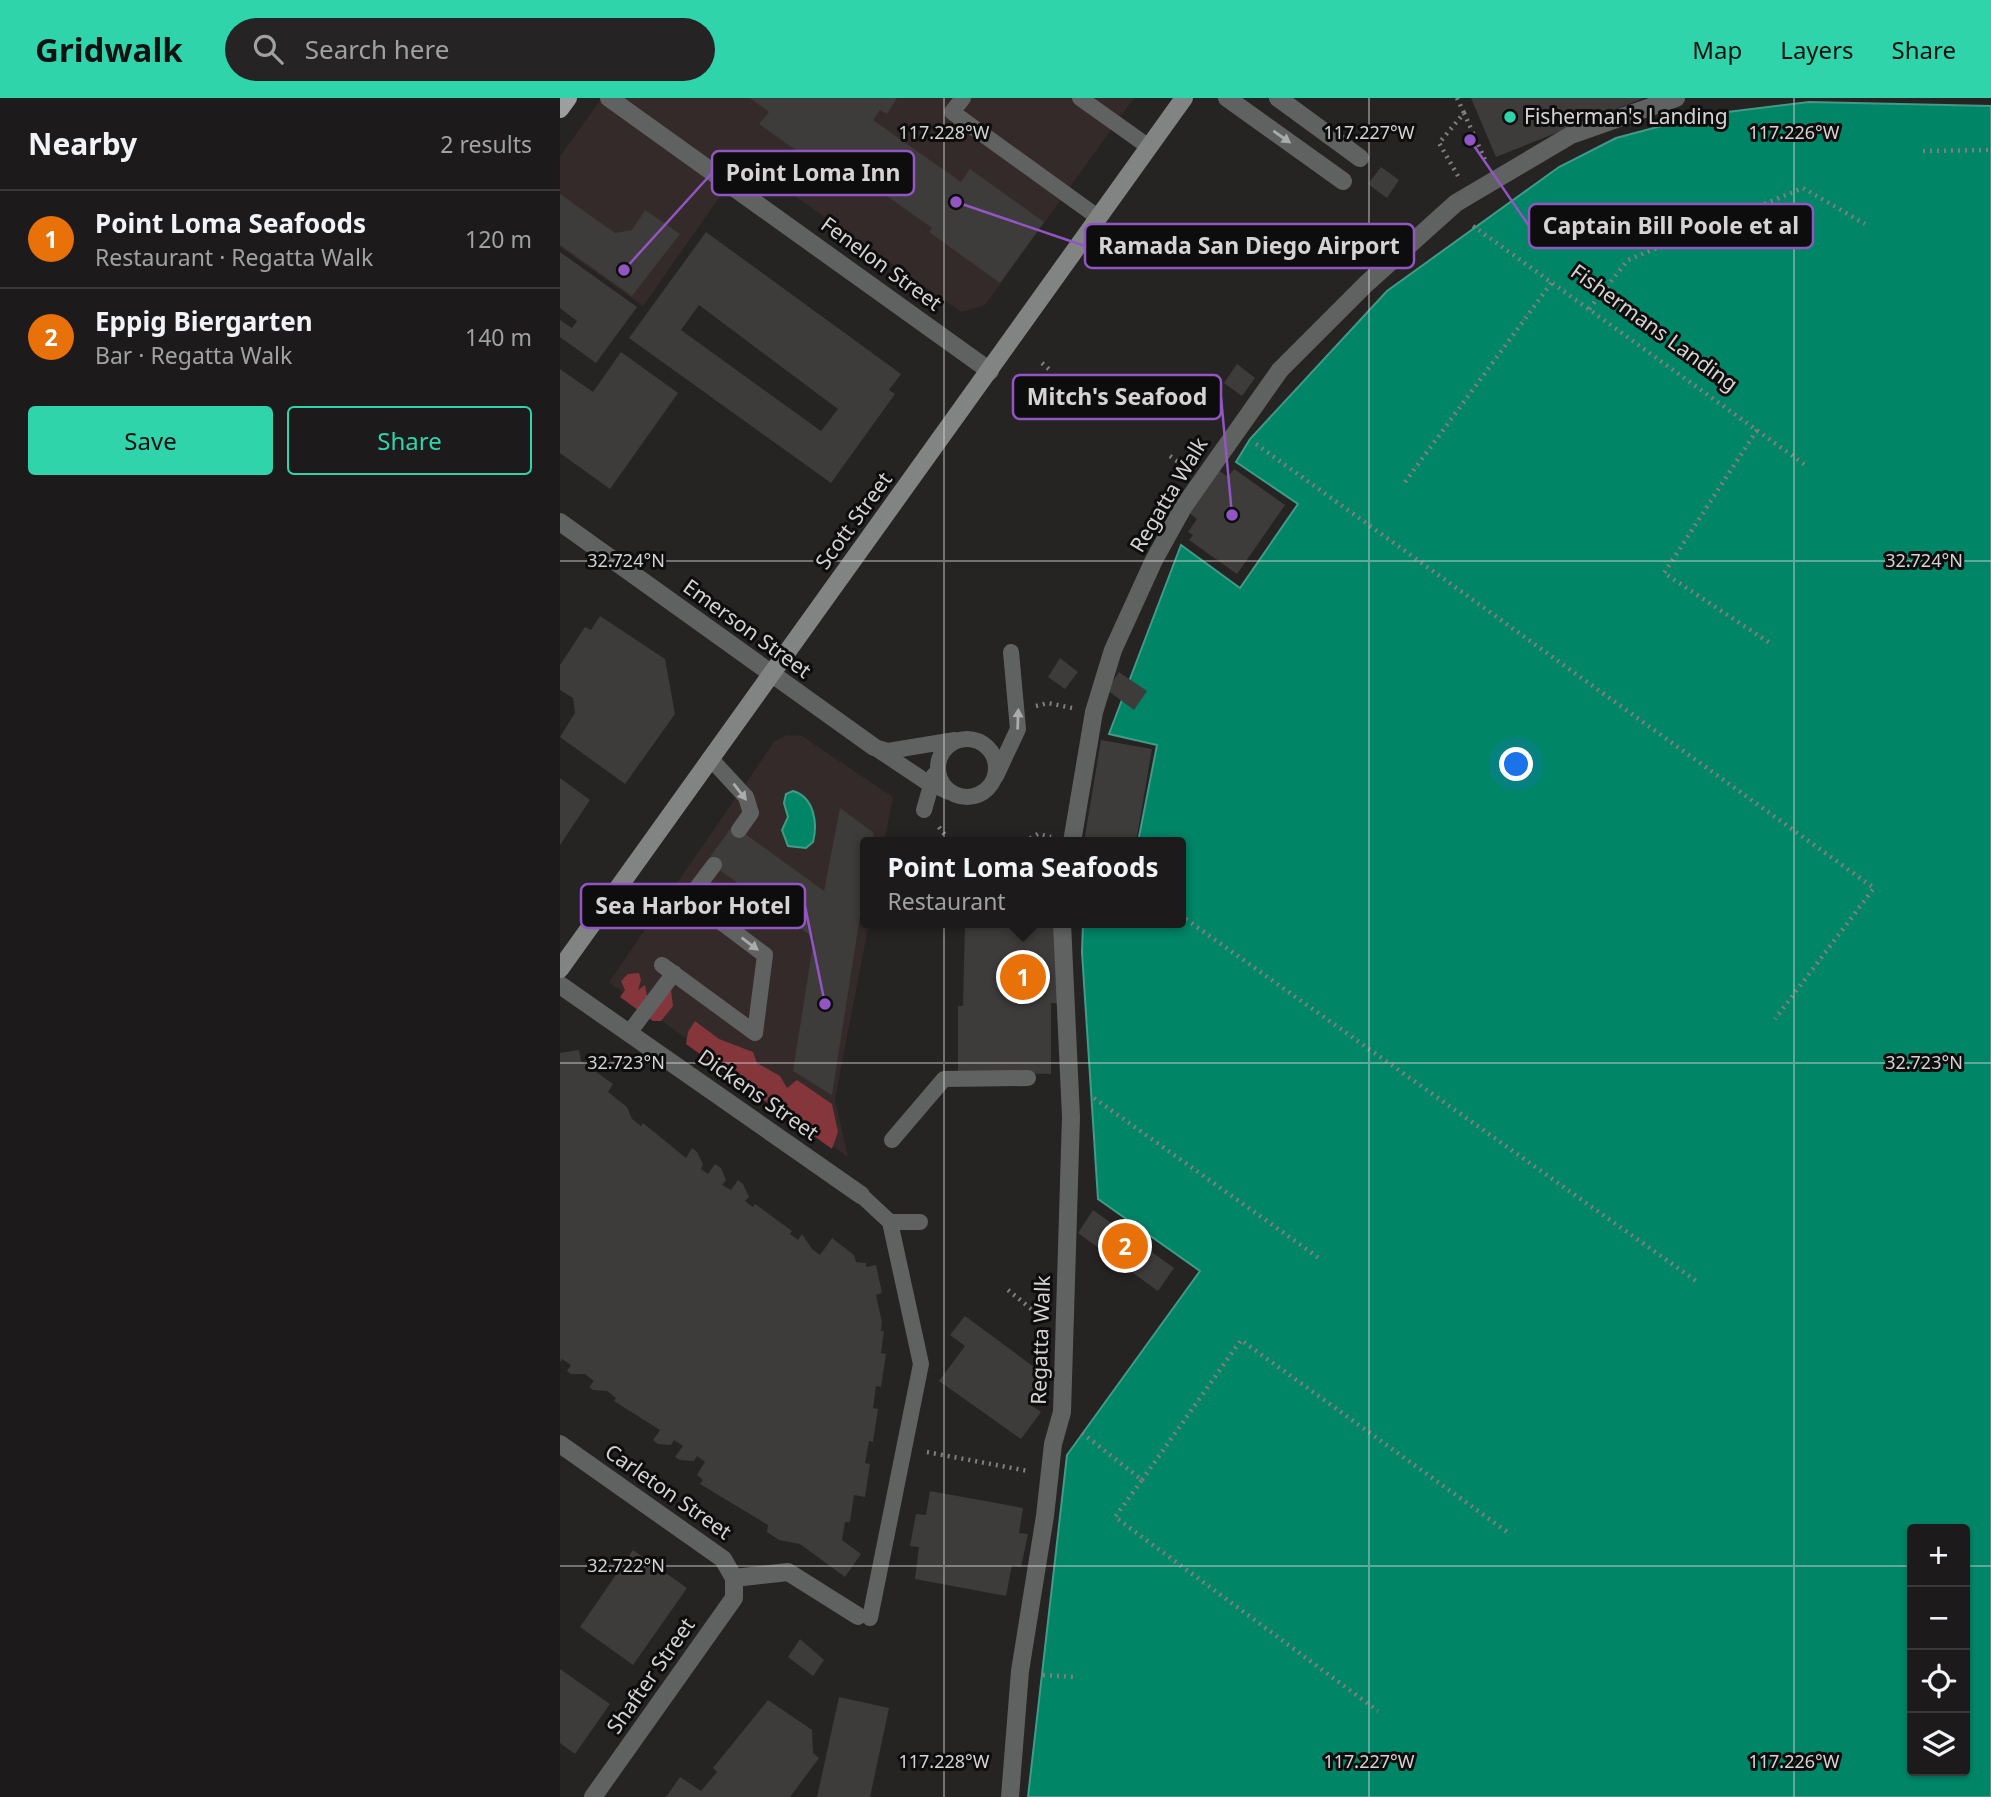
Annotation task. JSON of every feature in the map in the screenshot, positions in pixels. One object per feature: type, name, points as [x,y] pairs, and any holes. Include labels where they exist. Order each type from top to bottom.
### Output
[{"type":"main road","points":[[560,108],[568,98]]},
{"type":"main road","name":"Scott Street","points":[[560,969],[1184,98]]},
{"type":"street","name":"Fenelon Street","points":[[609,98],[990,370]]},
{"type":"street","points":[[1227,98],[1343,181]]},
{"type":"street","points":[[1279,98],[1360,158]]},
{"type":"street","name":"Regatta Walk","points":[[1073,837],[1094,712],[1114,650],[1154,560],[1184,506],[1280,370],[1387,265],[1469,195],[1571,135],[1676,98]]},
{"type":"street","name":"Emerson Street","points":[[560,522],[874,747]]},
{"type":"street","name":"Regatta Walk","points":[[1010,1797],[1020,1671],[1053,1444],[1062,1412],[1070,1117],[1062,928]]},
{"type":"street","name":"Dickens Street","points":[[560,985],[862,1195]]},
{"type":"street","name":"Carleton Street","points":[[560,1444],[723,1559],[734,1578]]},
{"type":"street","points":[[734,1578],[788,1572],[864,1617]]},
{"type":"street","name":"Shafter Street","points":[[593,1797],[734,1598],[734,1578]]},
{"type":"lane","points":[[963,98],[952,112],[1099,218]]},
{"type":"lane","points":[[1080,98],[1149,147]]},
{"type":"lane","points":[[874,747],[932,785],[953,794],[976,796],[993,781],[1011,751],[1018,729],[1011,652]]},
{"type":"lane","points":[[874,747],[888,751],[969,738],[989,748],[995,759],[993,781]]},
{"type":"lane","points":[[909,771],[923,792],[924,810],[937,766],[947,745],[957,740]]},
{"type":"lane","points":[[710,758],[746,797],[751,813],[739,830]]},
{"type":"lane","points":[[937,766],[944,787],[953,794]]},
{"type":"lane","points":[[629,1033],[668,969],[755,1033],[765,955],[689,898],[714,865]]},
{"type":"lane","points":[[892,1140],[944,1079],[1028,1078]]},
{"type":"lane","points":[[862,1195],[890,1222],[921,1364],[864,1617]]},
{"type":"lane","points":[[890,1222],[920,1222]]},
{"type":"path","points":[[1457,98],[1494,180]]},
{"type":"path","points":[[1464,113],[1438,143],[1469,195]]},
{"type":"path","points":[[1923,151],[1991,150]]},
{"type":"path","points":[[1590,309],[1628,260],[1803,187],[1865,224]]},
{"type":"path","name":"Fishermans Landing","points":[[1474,226],[1808,467]]},
{"type":"path","points":[[1405,482],[1552,282]]},
{"type":"path","points":[[1042,363],[1051,370]]},
{"type":"path","points":[[1757,430],[1664,573],[1773,645]]},
{"type":"path","points":[[1250,439],[1874,888],[1775,1018]]},
{"type":"path","points":[[1028,707],[1048,703],[1094,712]]},
{"type":"path","points":[[939,827],[946,837]]},
{"type":"path","points":[[1186,919],[1699,1283]]},
{"type":"path","points":[[1093,1098],[1319,1258]]},
{"type":"path","points":[[1009,1290],[1065,1336]]},
{"type":"path","points":[[1378,1711],[1115,1517],[1241,1340],[1510,1534]]},
{"type":"path","points":[[1082,1433],[1142,1480]]},
{"type":"path","points":[[904,1447],[1050,1475]]},
{"type":"path","points":[[1042,1675],[1076,1677]]},
{"type":"shaded area","points":[[602,98],[1134,98],[985,305],[961,312],[745,161],[643,306],[560,247],[560,156]]},
{"type":"shaded area","points":[[1809,102],[1991,106],[1991,1797],[1028,1797],[1067,1455],[1200,1271],[1098,1199],[1082,952],[1083,928],[1186,928],[1186,837],[1139,837],[1157,745],[1109,734],[1181,545],[1240,588],[1298,504],[1236,462],[1250,439],[1387,291],[1559,167],[1616,138],[1703,115]]},
{"type":"shaded area","points":[[787,735],[802,736],[893,797],[885,837],[860,837],[860,928],[868,928],[835,1099],[848,1157],[609,982],[774,742]]},
{"type":"shaded area","points":[[793,791],[806,799],[813,812],[813,842],[806,848],[788,846],[782,830],[788,817],[784,803],[786,794]]},
{"type":"shaded area","points":[[639,973],[641,980],[638,990],[645,985],[647,996],[659,985],[671,990],[673,1006],[661,1021],[653,1021],[620,997],[625,990],[621,981],[628,974]]},
{"type":"shaded area","points":[[695,1021],[719,1039],[753,1052],[757,1063],[780,1076],[787,1088],[797,1080],[832,1104],[838,1132],[832,1149],[686,1044],[688,1032]]},
{"type":"building","points":[[750,98],[897,98],[887,114],[880,110],[873,120],[961,182],[970,169],[1044,222],[1000,283],[929,232],[932,228],[839,162],[831,175],[759,124],[769,112]]},
{"type":"building","points":[[1471,98],[1644,98],[1496,157]]},
{"type":"building","points":[[1381,167],[1399,180],[1387,198],[1368,184]]},
{"type":"building","points":[[560,194],[615,233],[632,230],[645,210],[680,234],[632,296],[560,245]]},
{"type":"building","points":[[706,232],[901,374],[889,390],[895,394],[831,483],[629,338]],"holes":[[[699,305],[838,409],[821,431],[681,330]]]},
{"type":"building","points":[[560,252],[637,307],[596,363],[560,337],[560,320],[572,328],[577,321],[560,308]]},
{"type":"building","points":[[621,352],[678,393],[610,489],[560,453],[560,369],[593,392]]},
{"type":"building","points":[[1237,364],[1255,378],[1242,396],[1224,383]]},
{"type":"building","points":[[1217,469],[1228,477],[1234,469],[1285,505],[1237,574],[1189,540],[1193,535],[1188,532],[1197,519],[1187,511]]},
{"type":"building","points":[[600,616],[665,659],[675,714],[625,784],[560,737],[575,713],[573,698],[560,690],[560,665],[585,627],[591,630]]},
{"type":"building","points":[[1060,658],[1078,672],[1065,689],[1048,677]]},
{"type":"building","points":[[1119,672],[1147,691],[1134,710],[1107,690]]},
{"type":"building","points":[[1101,740],[1152,749],[1137,837],[1085,837]]},
{"type":"building","points":[[560,778],[590,800],[560,845]]},
{"type":"building","points":[[840,808],[874,833],[873,837],[860,837],[860,916],[832,1095],[793,1071],[814,938],[707,861],[733,825],[824,891]]},
{"type":"building","points":[[965,928],[1062,928],[1065,1004],[1051,1003],[1051,1074],[958,1072],[958,1006],[963,1006]]},
{"type":"building","points":[[579,1050],[581,1061],[613,1084],[608,1092],[627,1107],[632,1119],[641,1126],[643,1123],[686,1158],[692,1148],[703,1164],[701,1169],[708,1174],[715,1164],[721,1168],[726,1180],[722,1185],[731,1190],[738,1180],[749,1197],[745,1201],[753,1207],[755,1204],[792,1231],[790,1234],[798,1240],[802,1234],[812,1249],[820,1255],[832,1238],[854,1255],[856,1262],[866,1263],[866,1267],[876,1265],[882,1293],[876,1295],[882,1322],[881,1331],[884,1331],[881,1353],[886,1354],[881,1387],[876,1386],[873,1408],[878,1409],[873,1442],[869,1441],[865,1463],[870,1464],[865,1497],[854,1495],[850,1522],[845,1522],[842,1540],[861,1554],[845,1577],[800,1544],[779,1540],[767,1532],[768,1525],[700,1484],[703,1480],[697,1475],[705,1462],[697,1456],[694,1461],[675,1457],[683,1446],[674,1440],[671,1445],[658,1444],[653,1440],[660,1430],[614,1401],[616,1398],[607,1391],[593,1390],[589,1387],[594,1381],[585,1374],[571,1374],[567,1371],[571,1365],[562,1359],[560,1362],[560,1053]]},
{"type":"building","points":[[1093,1210],[1174,1268],[1158,1291],[1078,1233]]},
{"type":"building","points":[[965,1316],[1049,1378],[1029,1404],[1041,1412],[1021,1439],[939,1381],[965,1346],[950,1335]]},
{"type":"building","points":[[930,1491],[1023,1508],[1019,1533],[1028,1534],[1021,1567],[1012,1565],[1006,1596],[915,1579],[919,1547],[910,1546],[916,1514],[926,1515]]},
{"type":"building","points":[[633,1550],[687,1588],[633,1665],[580,1627]]},
{"type":"building","points":[[800,1639],[824,1660],[813,1676],[788,1657]]},
{"type":"building","points":[[560,1669],[610,1704],[575,1754],[560,1743]]},
{"type":"building","points":[[839,1697],[889,1708],[870,1797],[817,1797]]},
{"type":"building","points":[[768,1700],[812,1730],[813,1753],[819,1758],[790,1797],[666,1797],[680,1777],[701,1791],[717,1772],[713,1768]]},
{"type":"place","name":"Fisherman's Landing","points":[[1510,117]]},
{"type":"place","name":"Captain Bill Poole et al","points":[[1470,140]]},
{"type":"place","name":"Ramada San Diego Airport","points":[[956,202]]},
{"type":"place","name":"Point Loma Inn","points":[[624,270]]},
{"type":"place","name":"Mitch's Seafood","points":[[1232,515]]},
{"type":"place","name":"Point Loma Seafoods","points":[[1023,977]]},
{"type":"place","name":"Sea Harbor Hotel","points":[[825,1004]]},
{"type":"place","name":"Eppig Biergarten","points":[[1125,1246]]}]
